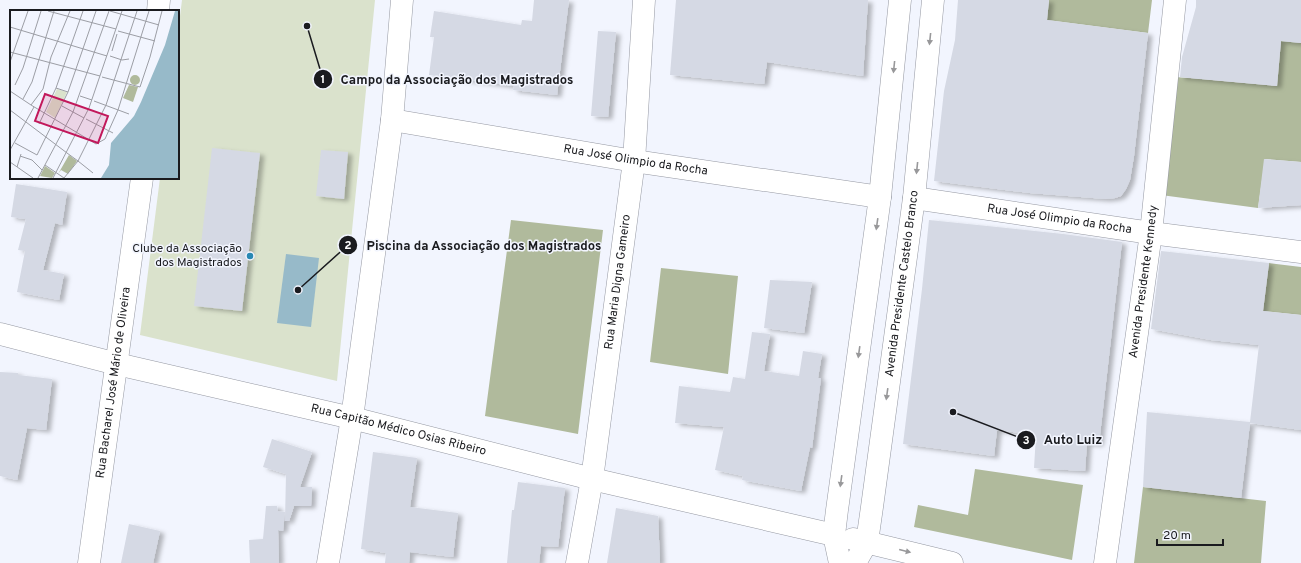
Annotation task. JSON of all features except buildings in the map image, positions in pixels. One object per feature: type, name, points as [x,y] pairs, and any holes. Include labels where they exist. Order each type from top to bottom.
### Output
[{"type":"street","points":[[158,10],[160,0]]},
{"type":"street","points":[[328,563],[352,418],[392,120],[402,0]]},
{"type":"street","name":"Rua Maria Digna Gameiro","points":[[577,563],[592,479],[634,161],[644,0]]},
{"type":"street","points":[[840,563],[834,535],[880,197],[900,0]]},
{"type":"street","name":"Avenida Presidente Castelo Branco","points":[[855,563],[867,542],[914,198],[933,0]]},
{"type":"street","name":"Avenida Presidente Kennedy","points":[[1105,563],[1151,232],[1174,0]]},
{"type":"street","name":"Rua José Olimpio da Rocha","points":[[392,120],[634,161],[880,197]]},
{"type":"street","name":"Rua Bacharel José Mário de Oliveira","points":[[89,563],[142,179]]},
{"type":"street","name":"Rua José Olimpio da Rocha","points":[[914,198],[1301,252]]},
{"type":"street","name":"Rua Capitão Médico Osias Ribeiro","points":[[0,334],[117,364],[352,418],[592,479],[952,563]]},
{"type":"street","name":"Rua Capitão Médico Osias Ribeiro","points":[[797,526],[814,524],[823,521],[837,510]]},
{"type":"green space","name":"Clube da Associação dos Magistrados","points":[[182,0],[375,0],[337,381],[140,335],[160,179],[179,179],[179,24]]},
{"type":"green space","points":[[1049,0],[1152,0],[1148,33],[1047,20]]},
{"type":"green space","points":[[1281,41],[1301,43],[1301,162],[1265,159],[1258,208],[1161,195],[1176,77],[1277,86]]},
{"type":"green space","points":[[511,220],[603,230],[578,434],[485,416]]},
{"type":"green space","points":[[1269,263],[1301,267],[1301,315],[1263,311]]},
{"type":"green space","points":[[661,268],[738,276],[728,374],[650,362]]},
{"type":"green space","points":[[975,469],[1083,485],[1072,560],[914,527],[918,505],[968,515]]},
{"type":"green space","points":[[1143,487],[1266,501],[1261,563],[1134,563]]},
{"type":"water","points":[[286,254],[319,258],[311,327],[277,323]]},
{"type":"place","name":"Campo da Associação dos Magistrados","points":[[307,26]]},
{"type":"place","name":"Clube da Associação dos Magistrados","points":[[250,256]]},
{"type":"place","name":"Piscina da Associação dos Magistrados","points":[[298,290]]},
{"type":"place","name":"Auto Luiz","points":[[953,412]]}]
